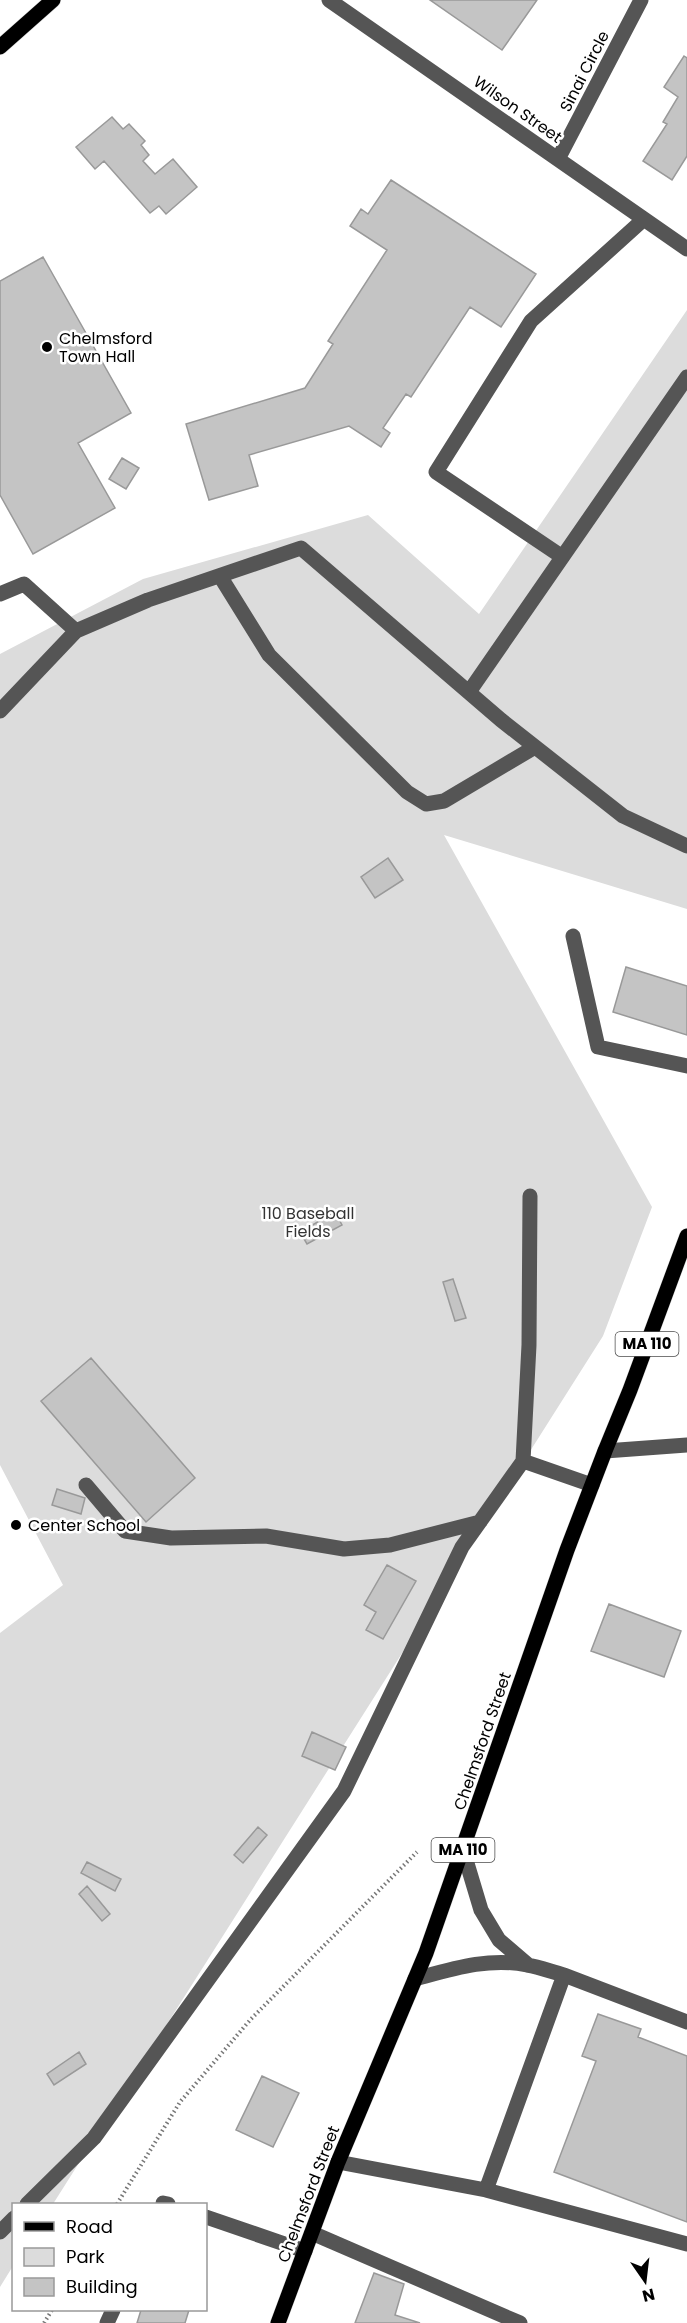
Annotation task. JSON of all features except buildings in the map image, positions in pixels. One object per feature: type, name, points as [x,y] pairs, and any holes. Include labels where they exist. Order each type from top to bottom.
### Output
[{"type":"main road","points":[[0,47],[53,0]]},
{"type":"main road","name":"Chelmsford Street","points":[[278,2323],[338,2162],[415,1979],[463,1850],[567,1550],[687,1236]]},
{"type":"street","name":"Wilson Street","points":[[329,0],[687,249]]},
{"type":"street","name":"Sinai Circle","points":[[558,159],[641,0]]},
{"type":"street","points":[[561,556],[436,472],[531,321],[644,219]]},
{"type":"street","points":[[469,692],[687,377]]},
{"type":"street","points":[[0,711],[76,631],[148,600],[301,548],[535,747],[623,816],[687,846]]},
{"type":"street","points":[[220,576],[269,655],[407,792],[426,804],[444,801],[535,747]]},
{"type":"street","points":[[0,594],[24,584],[76,631]]},
{"type":"street","points":[[573,936],[598,1047],[687,1066]]},
{"type":"street","points":[[29,2203],[94,2138],[344,1791],[462,1547],[523,1461],[529,1345],[530,1196]]},
{"type":"street","points":[[605,1450],[687,1445]]},
{"type":"street","points":[[523,1461],[592,1485]]},
{"type":"street","points":[[86,1485],[126,1531],[171,1538],[266,1536],[344,1549],[390,1545],[480,1522]]},
{"type":"street","points":[[463,1850],[482,1910],[500,1940],[527,1964]]},
{"type":"street","points":[[415,1979],[462,1965],[492,1962],[527,1964],[687,2022]]},
{"type":"street","points":[[486,2190],[564,1976]]},
{"type":"street","points":[[338,2162],[486,2190],[687,2244]]},
{"type":"street","points":[[207,2217],[305,2251]]},
{"type":"street","points":[[0,2232],[12,2220]]},
{"type":"street","points":[[312,2233],[520,2323]]},
{"type":"path","points":[[118,2203],[180,2102],[251,2019],[417,1852]]},
{"type":"green space","name":"110 Baseball Fields","points":[[687,310],[687,909],[444,835],[652,1207],[603,1336],[54,2203],[12,2203],[12,2268],[0,2287],[0,1633],[63,1585],[0,1465],[0,654],[143,579],[368,515],[479,614]]},
{"type":"place","name":"Chelmsford Town Hall","points":[[47,347]]},
{"type":"place","name":"Center School","points":[[16,1525]]}]
